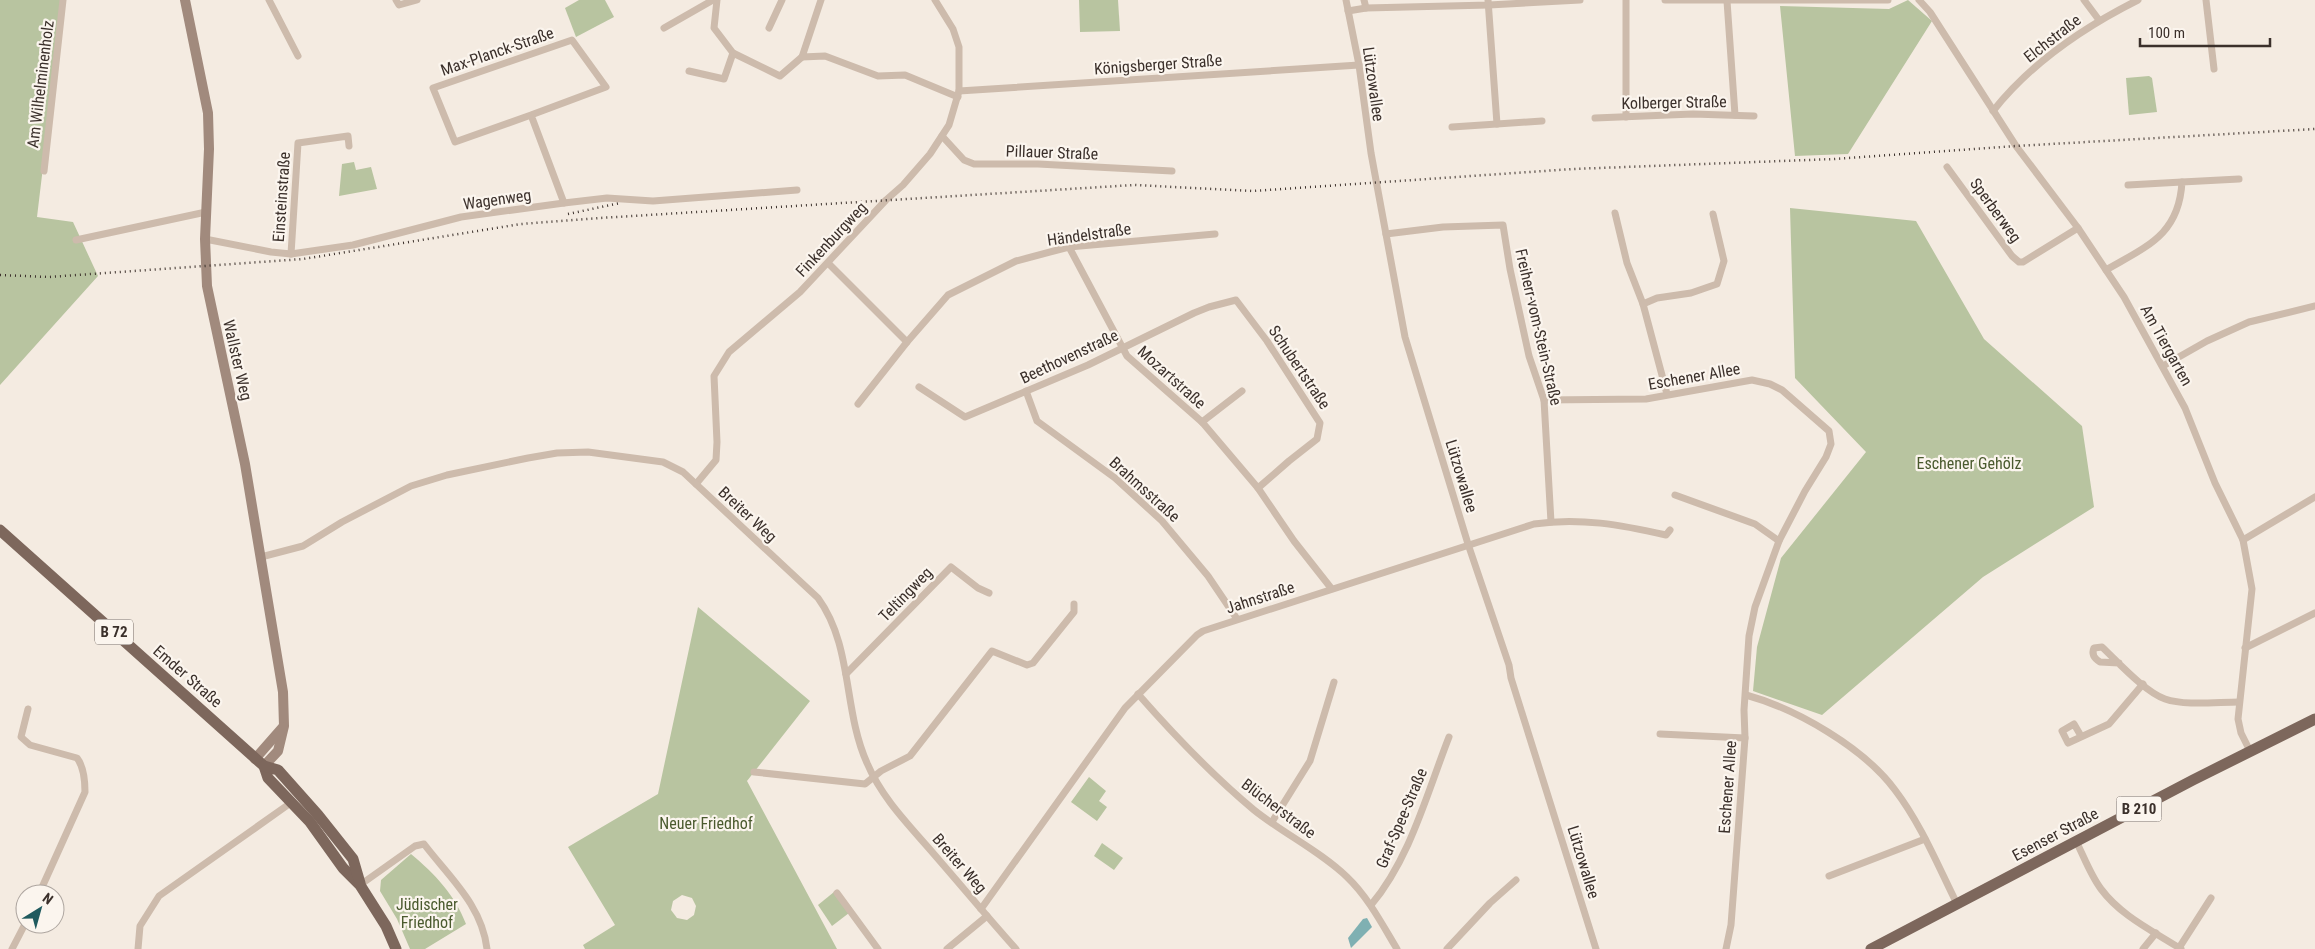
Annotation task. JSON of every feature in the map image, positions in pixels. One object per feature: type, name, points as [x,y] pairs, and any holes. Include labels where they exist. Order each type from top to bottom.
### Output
[{"type":"main road","name":"Emder Straße","points":[[0,530],[259,762],[268,778],[315,828],[343,868],[360,885],[381,918],[396,949]]},
{"type":"main road","name":"Esenser Straße","points":[[1871,949],[2313,719]]},
{"type":"main road","name":"Emder Straße","points":[[259,762],[278,770],[318,815],[353,859],[360,885]]},
{"type":"street","name":"Am Wilhelminenholz","points":[[44,171],[64,0]]},
{"type":"street","name":"Wallster Weg","points":[[186,0],[208,113],[210,150],[205,239],[210,308],[245,464],[280,666],[284,726],[259,762]]},
{"type":"street","points":[[269,0],[298,56]]},
{"type":"street","points":[[396,0],[399,5],[418,0]]},
{"type":"street","points":[[664,28],[713,0]]},
{"type":"street","points":[[718,0],[714,28],[733,53],[780,76],[802,57],[821,0]]},
{"type":"street","points":[[769,28],[782,0]]},
{"type":"street","name":"Finkenburgweg","points":[[696,484],[716,460],[714,376],[729,352],[800,292],[886,200],[903,185],[949,125],[958,94],[957,37],[935,0]]},
{"type":"street","name":"Lützowallee","points":[[1346,0],[1359,65],[1371,153],[1404,337],[1468,544],[1509,665],[1511,678],[1596,949]]},
{"type":"street","points":[[1364,0],[1366,8]]},
{"type":"street","points":[[1348,11],[1366,8],[1580,0]]},
{"type":"street","points":[[1626,0],[1626,117]]},
{"type":"street","points":[[1665,0],[1888,0]]},
{"type":"street","name":"Am Tiergarten","points":[[1919,0],[1930,12],[1993,111],[2078,228],[2124,297],[2186,408],[2215,483],[2244,540],[2252,589],[2238,719],[2240,730],[2250,751]]},
{"type":"street","points":[[2084,0],[2099,20]]},
{"type":"street","name":"Elchstraße","points":[[1993,111],[2013,85],[2099,20],[2138,0]]},
{"type":"street","points":[[2206,0],[2214,69]]},
{"type":"street","points":[[1727,1],[1734,115]]},
{"type":"street","points":[[1489,3],[1497,124]]},
{"type":"street","name":"Max-Planck-Straße","points":[[572,40],[606,87],[531,115],[454,142],[433,88],[572,40]]},
{"type":"street","points":[[689,71],[724,79],[733,53]]},
{"type":"street","points":[[802,57],[825,56],[878,76],[905,75],[958,94]]},
{"type":"street","name":"Königsberger Straße","points":[[958,94],[1359,65]]},
{"type":"street","points":[[531,115],[564,203]]},
{"type":"street","name":"Kolberger Straße","points":[[1595,118],[1754,116]]},
{"type":"street","points":[[1452,127],[1542,121]]},
{"type":"street","name":"Einsteinstraße","points":[[291,254],[298,143],[348,136],[349,146]]},
{"type":"street","name":"Pillauer Straße","points":[[942,136],[964,160],[974,164],[1038,164],[1172,171]]},
{"type":"street","name":"Sperberweg","points":[[1947,167],[2012,256],[2019,262],[2023,262],[2078,228]]},
{"type":"street","points":[[2128,185],[2239,178]]},
{"type":"street","points":[[2106,270],[2163,235],[2181,201],[2182,182]]},
{"type":"street","name":"Wagenweg","points":[[205,239],[291,254],[353,246],[461,217],[564,203],[607,198],[653,201],[797,190]]},
{"type":"street","points":[[76,240],[206,212]]},
{"type":"street","points":[[1615,213],[1627,263],[1642,304],[1667,394]]},
{"type":"street","points":[[1642,304],[1657,298],[1691,293],[1717,284],[1724,261],[1714,214]]},
{"type":"street","name":"Freiherr-vom-Stein-Straße","points":[[1386,234],[1443,227],[1503,225],[1510,268],[1529,356],[1544,400],[1551,522]]},
{"type":"street","name":"Händelstraße","points":[[858,404],[907,342],[948,295],[1016,261],[1069,247],[1215,234]]},
{"type":"street","name":"Mozartstraße","points":[[1069,247],[1127,356],[1202,422],[1258,488],[1294,541],[1331,588]]},
{"type":"street","points":[[828,263],[907,342]]},
{"type":"street","name":"Beethovenstraße","points":[[919,387],[965,417],[1088,365],[1209,306],[1236,300]]},
{"type":"street","name":"Schubertstraße","points":[[1236,300],[1267,341],[1320,423],[1317,439],[1288,461],[1258,488]]},
{"type":"street","points":[[2163,366],[2207,341],[2249,322],[2315,306]]},
{"type":"street","name":"Eschener Allee","points":[[1544,400],[1646,399],[1752,380],[1770,384],[1782,390],[1829,431],[1831,444],[1826,457],[1805,491],[1779,541],[1755,607],[1750,636],[1745,738],[1731,925],[1726,949]]},
{"type":"street","name":"Mozartstraße","points":[[1202,422],[1242,391]]},
{"type":"street","name":"Brahmsstraße","points":[[1026,392],[1037,421],[1115,478],[1162,521],[1208,576],[1237,619]]},
{"type":"street","name":"Breiter Weg","points":[[261,557],[303,546],[342,522],[411,486],[447,475],[530,457],[557,453],[588,452],[663,462],[683,472],[818,598],[836,628],[858,739],[874,778],[892,806],[1016,949]]},
{"type":"street","points":[[1675,495],[1755,524],[1779,541]]},
{"type":"street","points":[[2244,540],[2315,497]]},
{"type":"street","name":"Jahnstraße","points":[[981,908],[1109,728],[1138,694],[1197,635],[1237,619],[1331,588],[1534,524],[1584,521],[1623,525],[1666,534],[1670,530]]},
{"type":"street","name":"Teltingweg","points":[[846,674],[951,567],[978,588],[989,593]]},
{"type":"street","points":[[754,772],[865,784],[881,770],[910,756],[992,651],[1027,665],[1033,663],[1074,612],[1074,604]]},
{"type":"street","points":[[2245,648],[2315,613]]},
{"type":"street","points":[[2119,663],[2164,699],[2175,701],[2239,702]]},
{"type":"street","points":[[1272,822],[1310,761],[1334,682]]},
{"type":"street","points":[[2081,736],[2109,724],[2143,684]]},
{"type":"street","name":"Blücherstraße","points":[[1138,694],[1196,756],[1234,792],[1348,878],[1371,905],[1397,949]]},
{"type":"street","points":[[1746,695],[1784,708],[1815,723],[1873,766],[1895,790],[1925,839],[1958,904]]},
{"type":"street","points":[[28,709],[21,736],[30,745],[77,758],[81,765],[85,792],[43,884]]},
{"type":"street","points":[[1660,734],[1745,738]]},
{"type":"street","name":"Graf-Spee-Straße","points":[[1371,905],[1387,885],[1400,861],[1449,737]]},
{"type":"street","points":[[138,949],[140,926],[159,896],[292,802]]},
{"type":"street","points":[[1829,876],[1925,839]]},
{"type":"street","points":[[2076,841],[2099,887],[2110,900],[2156,934],[2180,948],[2211,898]]},
{"type":"street","points":[[360,885],[415,846],[424,844],[465,894],[479,918],[487,949]]},
{"type":"street","points":[[1447,949],[1490,902],[1516,880]]},
{"type":"street","points":[[837,893],[878,949]]},
{"type":"street","points":[[947,949],[987,916]]},
{"type":"street","points":[[12,949],[20,934]]},
{"type":"street","points":[[2143,949],[2156,934]]},
{"type":"green space","points":[[0,0],[63,0],[37,217],[73,222],[98,276],[0,385]]},
{"type":"green space","points":[[579,0],[605,0],[614,17],[576,37],[565,8]]},
{"type":"green space","points":[[1079,0],[1118,0],[1120,31],[1080,32]]},
{"type":"green space","points":[[1908,0],[1932,21],[1848,154],[1795,156],[1780,6],[1889,9]]},
{"type":"green space","points":[[2149,76],[2152,78],[2157,112],[2129,115],[2126,78]]},
{"type":"green space","points":[[354,162],[356,170],[371,167],[377,189],[339,196],[342,164]]},
{"type":"green space","name":"Eschener Gehölz","points":[[1790,208],[1916,221],[1984,339],[2082,426],[2094,507],[1983,577],[1822,715],[1753,691],[1757,647],[1781,558],[1866,452],[1795,378]]},
{"type":"green space","name":"Neuer Friedhof","points":[[698,607],[810,701],[747,781],[837,949],[585,949],[583,945],[615,925],[568,847],[658,794]],"holes":[[[682,895],[692,898],[696,906],[694,915],[687,920],[677,918],[671,910],[673,901]]]},
{"type":"green space","points":[[1089,777],[1106,791],[1099,801],[1107,807],[1097,821],[1071,802]]},
{"type":"green space","points":[[1102,843],[1123,858],[1114,870],[1094,856]]},
{"type":"green space","name":"Jüdischer Friedhof","points":[[411,854],[428,869],[450,894],[466,924],[425,949],[410,949],[397,919],[380,891],[381,880]]},
{"type":"green space","points":[[834,892],[849,913],[832,926],[818,905]]},
{"type":"water","points":[[1367,918],[1372,927],[1351,948],[1348,938],[1363,919]]},
{"type":"railway","points":[[0,275],[49,277],[303,259],[521,224],[600,218],[1134,185],[1253,191],[1573,169],[1834,159],[2016,146],[2315,129]]},
{"type":"railway","points":[[568,214],[620,203]]}]
